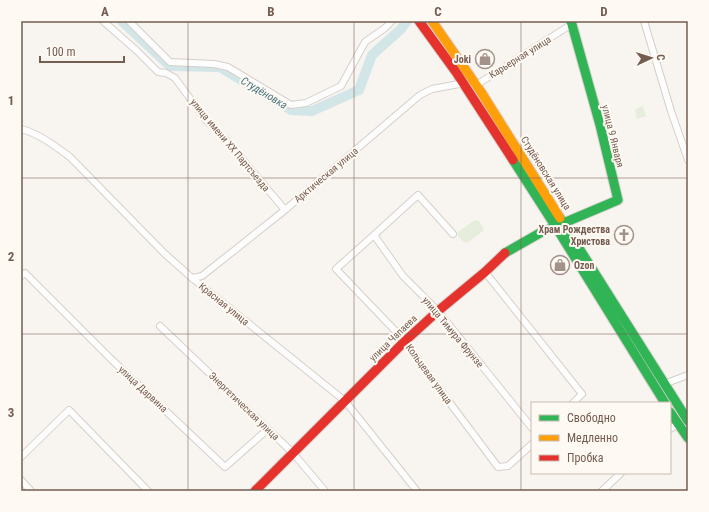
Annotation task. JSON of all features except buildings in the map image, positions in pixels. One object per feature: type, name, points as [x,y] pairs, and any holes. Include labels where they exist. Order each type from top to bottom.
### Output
[{"type":"main road","name":"Студёновская улица","points":[[432,21],[479,88],[664,402]]},
{"type":"main road","name":"Студёновская улица","points":[[420,22],[456,72],[560,225],[688,421]]},
{"type":"main road","name":"улица 9 Января","points":[[560,225],[618,200],[600,125],[572,22]]},
{"type":"main road","points":[[456,72],[462,75],[465,73],[464,66]]},
{"type":"main road","points":[[473,98],[474,91],[479,88]]},
{"type":"main road","name":"улица Чапаева","points":[[255,491],[404,341],[438,310],[485,272],[505,253],[540,233],[560,225]]},
{"type":"main road","points":[[671,416],[674,427],[688,438]]},
{"type":"street","name":"улица имени ХХ Партсъезда","points":[[103,21],[158,72],[166,73],[175,78],[205,119],[227,141],[285,210]]},
{"type":"street","points":[[129,21],[170,62],[214,64],[228,67],[291,105],[306,103],[341,86],[365,42],[385,28],[392,21]]},
{"type":"street","points":[[644,21],[671,111],[688,160]]},
{"type":"street","name":"Карьерная улица","points":[[479,88],[572,22]]},
{"type":"street","name":"Арктическая улица","points":[[192,278],[202,276],[285,210],[420,95],[432,89],[458,84],[464,85]]},
{"type":"street","points":[[464,85],[479,88]]},
{"type":"street","name":"Красная улица","points":[[21,129],[32,132],[70,157],[164,253],[192,278],[345,401],[417,491]]},
{"type":"street","name":"Кольцевая улица","points":[[452,234],[418,195],[336,270],[404,341],[498,466],[508,466],[531,445]]},
{"type":"street","name":"улица Тимура Фрунзе","points":[[374,235],[403,276],[438,310],[531,427]]},
{"type":"street","points":[[485,272],[582,394],[574,402]]},
{"type":"street","name":"улица Дарвина","points":[[21,276],[25,273],[111,359],[225,466],[268,429]]},
{"type":"street","name":"Энергетическая улица","points":[[160,326],[293,453],[325,491]]},
{"type":"street","points":[[664,384],[688,375]]},
{"type":"street","points":[[21,457],[69,410],[148,491]]},
{"type":"street","points":[[602,491],[620,474]]},
{"type":"street","points":[[21,480],[31,491]]},
{"type":"green space","points":[[643,106],[646,116],[637,119],[635,109]]},
{"type":"green space","points":[[475,220],[479,221],[483,231],[467,243],[463,242],[458,236],[458,232]]},
{"type":"waterway","name":"Студёновка","points":[[122,21],[170,66],[220,67],[291,110],[312,111],[359,90],[372,55],[401,29],[407,21]]},
{"type":"traffic: fast","points":[[505,253],[540,233],[618,200],[600,125],[571,21]]},
{"type":"traffic: fast","points":[[513,160],[664,402]]},
{"type":"traffic: fast","points":[[560,218],[688,421]]},
{"type":"traffic: fast","points":[[671,413],[688,438]]},
{"type":"traffic: slow","points":[[432,21],[481,92],[560,218]]},
{"type":"traffic: jam","points":[[419,21],[456,72],[513,160]]},
{"type":"traffic: jam","points":[[255,491],[405,341],[505,253]]},
{"type":"place","name":"Joki","points":[[485,59]]},
{"type":"place","name":"Храм Рождества Христова","points":[[624,235]]},
{"type":"place","name":"Ozon","points":[[560,265]]}]
